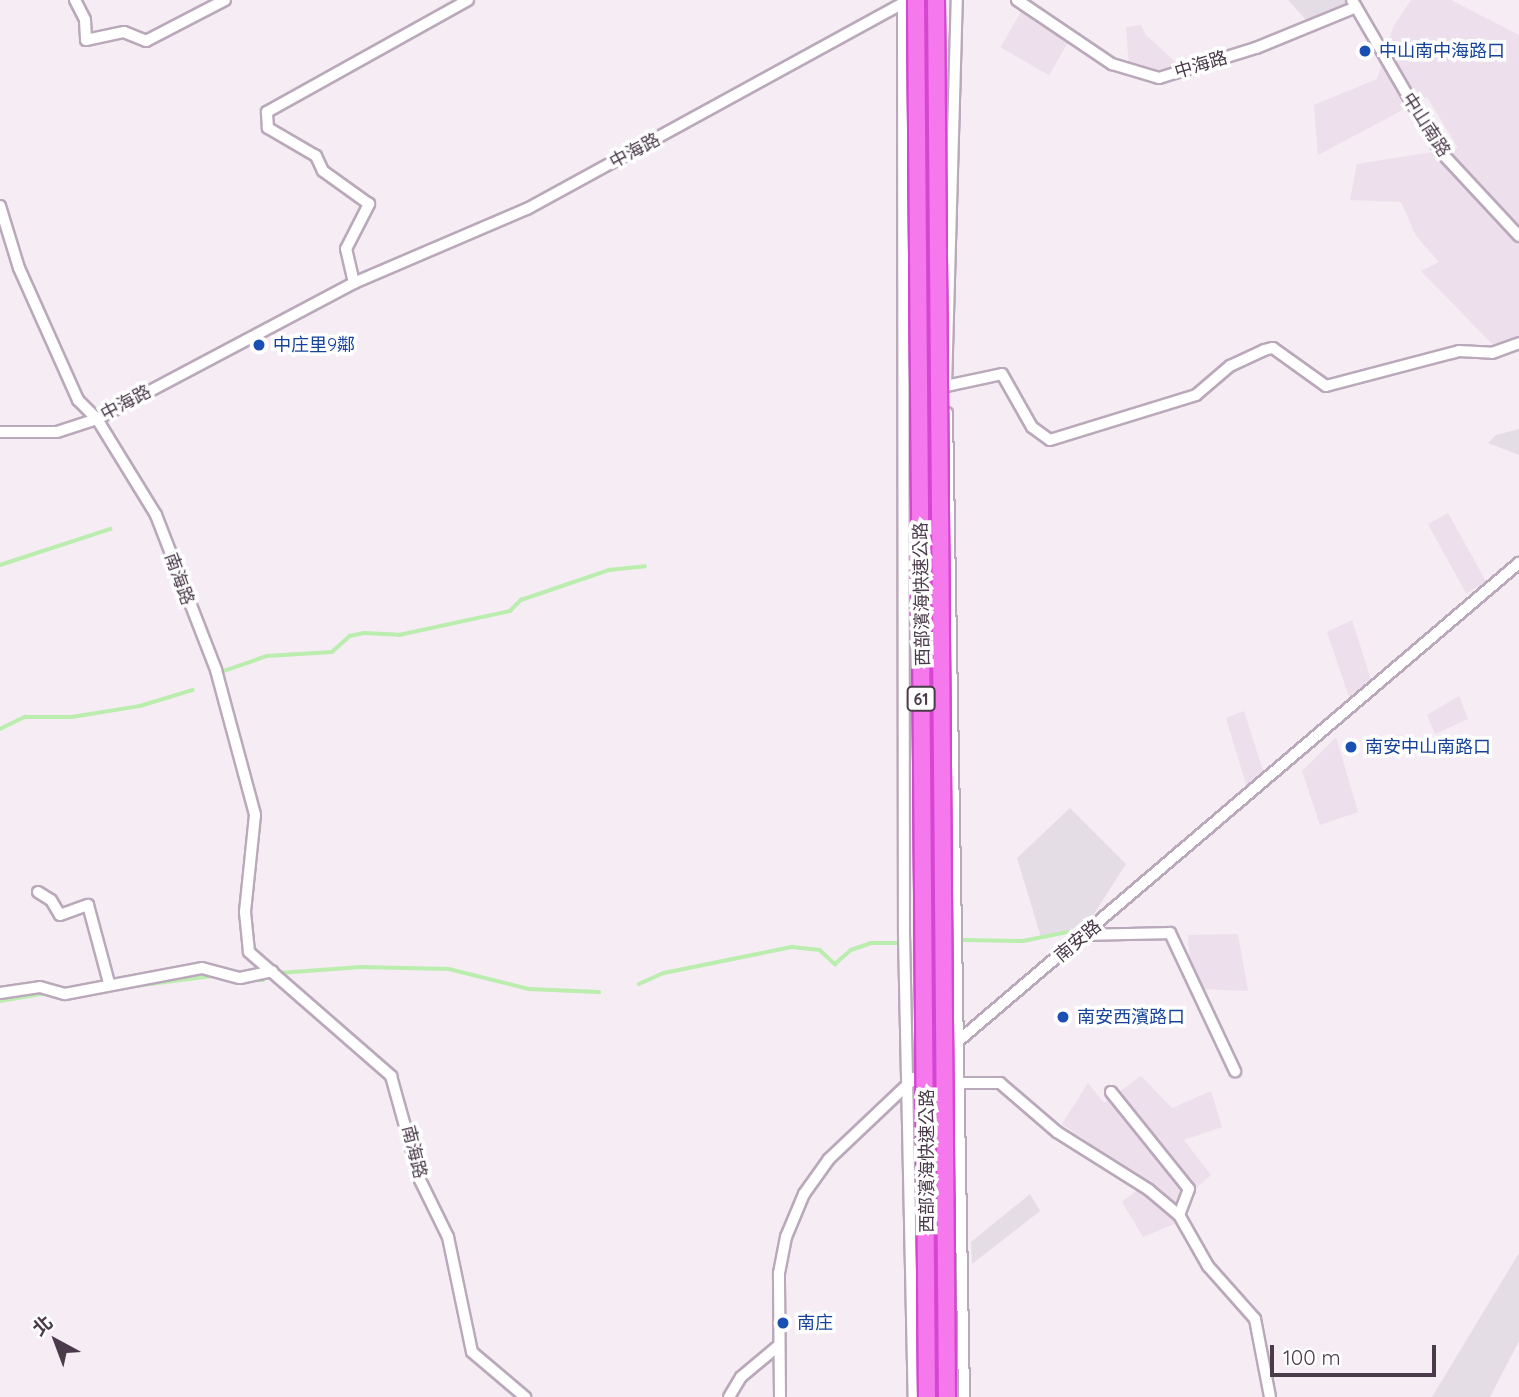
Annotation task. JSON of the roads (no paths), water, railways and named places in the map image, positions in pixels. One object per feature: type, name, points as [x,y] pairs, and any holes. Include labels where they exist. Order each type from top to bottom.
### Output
[{"type":"highway","name":"西部濱海快速公路","points":[[936,0],[947,1397]]},
{"type":"highway","name":"西部濱海快速公路","points":[[907,1],[927,1397]]},
{"type":"street","points":[[75,0],[85,20],[86,40],[124,33],[146,41],[226,0]]},
{"type":"street","points":[[354,283],[346,248],[369,204],[323,171],[316,156],[268,128],[267,112],[468,0]]},
{"type":"street","points":[[957,0],[946,386],[955,1044],[964,1397]]},
{"type":"street","name":"中海路","points":[[1017,0],[1112,64],[1159,78],[1256,48],[1354,4]]},
{"type":"street","points":[[907,1],[904,935],[914,1397]]},
{"type":"street","name":"中海路","points":[[0,432],[57,432],[97,419],[354,283],[527,209],[907,1]]},
{"type":"street","name":"中山南路","points":[[1354,4],[1440,152],[1519,236]]},
{"type":"street","name":"南海路","points":[[0,206],[19,268],[72,388],[97,419],[156,515],[216,670],[255,815],[245,912],[249,952],[391,1076],[420,1180],[448,1237],[472,1352],[525,1397]]},
{"type":"street","points":[[946,386],[1002,374],[1032,427],[1050,440],[1196,395],[1230,366],[1273,348],[1326,386],[1459,351],[1492,353],[1519,343]]},
{"type":"street","name":"南安路","points":[[780,1397],[777,1347],[779,1273],[786,1237],[804,1194],[829,1158],[909,1083],[1519,563]]},
{"type":"street","points":[[38,892],[51,900],[60,915],[88,905],[109,983]]},
{"type":"street","points":[[1084,935],[1170,933],[1235,1071]]},
{"type":"street","points":[[0,993],[40,987],[65,994],[109,983],[202,968],[240,978],[272,971]]},
{"type":"street","points":[[909,1083],[1000,1083],[1057,1132],[1149,1190],[1179,1215],[1208,1266],[1255,1319],[1270,1397]]},
{"type":"street","points":[[1111,1092],[1189,1189],[1179,1215]]},
{"type":"street","points":[[729,1397],[741,1377],[777,1347]]},
{"type":"waterway","points":[[0,565],[110,529]]},
{"type":"waterway","points":[[224,671],[267,656],[332,652],[350,636],[364,633],[399,635],[510,611],[521,600],[609,570],[645,566]]},
{"type":"waterway","points":[[0,729],[25,717],[72,717],[140,706],[193,690]]},
{"type":"waterway","points":[[964,940],[1023,941],[1068,932]]},
{"type":"waterway","points":[[639,984],[664,973],[792,947],[820,950],[835,964],[851,950],[871,943],[897,943]]},
{"type":"waterway","points":[[279,973],[361,967],[449,969],[529,989],[599,992]]},
{"type":"waterway","points":[[127,987],[213,976]]},
{"type":"waterway","points":[[244,980],[263,980]]},
{"type":"waterway","points":[[0,1001],[48,993]]},
{"type":"waterway","points":[[73,997],[92,994]]},
{"type":"place","name":"中山南中海路口","points":[[1365,51]]},
{"type":"place","name":"中庄里9鄰","points":[[259,345]]},
{"type":"place","name":"南安中山南路口","points":[[1351,747]]},
{"type":"place","name":"南安西濱路口","points":[[1063,1017]]},
{"type":"place","name":"南庄","points":[[783,1323]]}]
